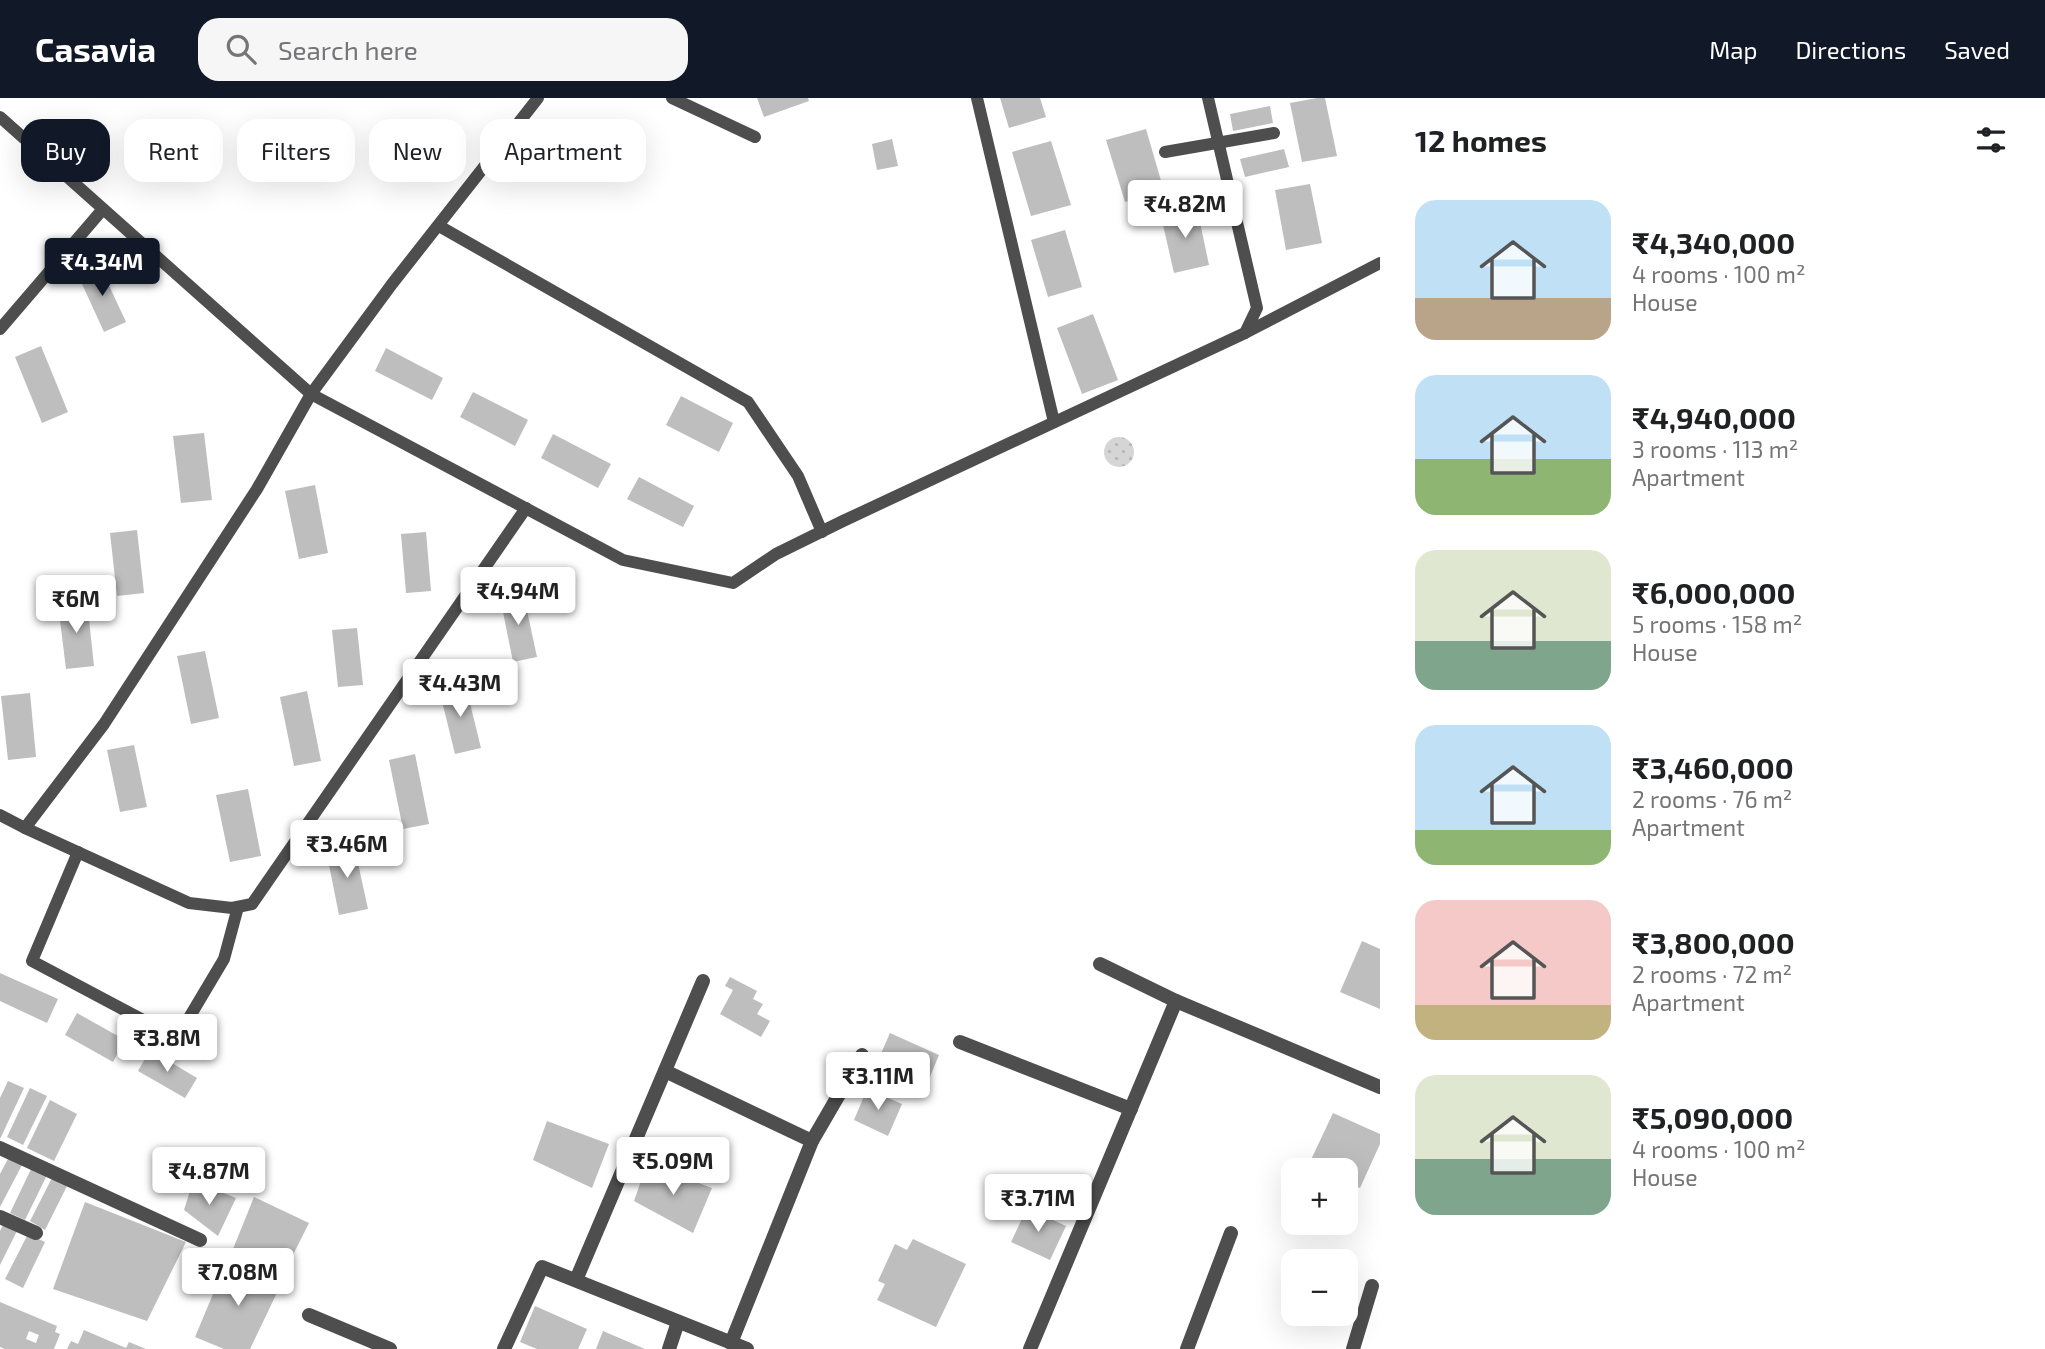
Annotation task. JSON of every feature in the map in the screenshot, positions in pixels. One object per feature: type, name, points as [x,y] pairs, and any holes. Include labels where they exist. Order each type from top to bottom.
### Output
[{"type":"street","points":[[1100,964],[1176,1001],[1380,1087]]},
{"type":"street","points":[[576,1280],[704,981]]},
{"type":"street","points":[[1030,1349],[1176,1001]]},
{"type":"street","points":[[960,1042],[1131,1109]]},
{"type":"street","points":[[732,1343],[812,1141],[862,1055]]},
{"type":"street","points":[[665,1071],[812,1141]]},
{"type":"street","points":[[0,1148],[200,1240]]},
{"type":"street","points":[[0,1217],[36,1233]]},
{"type":"street","points":[[1187,1349],[1231,1233]]},
{"type":"street","points":[[504,1349],[542,1267],[747,1349]]},
{"type":"street","points":[[1353,1349],[1372,1286]]},
{"type":"street","points":[[309,1315],[390,1349]]},
{"type":"street","points":[[669,1349],[678,1322]]},
{"type":"lane","points":[[25,828],[104,724],[257,489],[311,394],[392,284],[538,98]]},
{"type":"lane","points":[[672,98],[755,137]]},
{"type":"lane","points":[[977,98],[1054,422]]},
{"type":"lane","points":[[1208,98],[1257,308],[1245,333]]},
{"type":"lane","points":[[0,117],[311,394],[623,560],[733,583],[776,554],[1245,333],[1380,263]]},
{"type":"lane","points":[[1165,152],[1274,133]]},
{"type":"lane","points":[[0,329],[103,209]]},
{"type":"lane","points":[[439,226],[748,402],[798,476],[822,532]]},
{"type":"lane","points":[[0,816],[189,903],[232,908],[252,904],[526,508]]},
{"type":"lane","points":[[78,852],[32,961],[177,1038],[225,959],[238,906]]},
{"type":"shaded area","points":[[1119,437],[1130,441],[1134,452],[1130,463],[1119,467],[1108,463],[1104,452],[1108,441]]},
{"type":"building","points":[[757,98],[808,98],[809,101],[764,117]]},
{"type":"building","points":[[1000,98],[1040,98],[1046,117],[1009,128]]},
{"type":"building","points":[[1325,98],[1337,156],[1302,162],[1290,103]]},
{"type":"building","points":[[1270,106],[1273,123],[1233,131],[1230,114]]},
{"type":"building","points":[[1146,129],[1164,191],[1125,202],[1106,140]]},
{"type":"building","points":[[892,139],[898,166],[877,170],[872,144]]},
{"type":"building","points":[[1051,141],[1071,205],[1031,216],[1012,152]]},
{"type":"building","points":[[1284,149],[1289,167],[1245,177],[1240,159]]},
{"type":"building","points":[[1310,184],[1322,243],[1286,250],[1275,190]]},
{"type":"building","points":[[1197,208],[1209,265],[1174,273],[1161,216]]},
{"type":"building","points":[[1065,230],[1082,287],[1048,297],[1031,240]]},
{"type":"building","points":[[99,264],[126,322],[104,332],[77,273]]},
{"type":"building","points":[[1093,314],[1118,380],[1082,394],[1057,328]]},
{"type":"building","points":[[41,346],[68,412],[42,423],[15,357]]},
{"type":"building","points":[[386,348],[443,378],[432,400],[375,371]]},
{"type":"building","points":[[473,392],[528,420],[515,446],[460,417]]},
{"type":"building","points":[[681,396],[733,423],[719,452],[666,425]]},
{"type":"building","points":[[204,433],[212,500],[181,503],[173,436]]},
{"type":"building","points":[[553,434],[611,464],[598,488],[541,458]]},
{"type":"building","points":[[639,477],[694,506],[683,527],[627,499]]},
{"type":"building","points":[[315,485],[328,553],[299,559],[285,491]]},
{"type":"building","points":[[137,530],[144,593],[117,596],[110,533]]},
{"type":"building","points":[[426,532],[431,591],[406,593],[401,534]]},
{"type":"building","points":[[523,592],[537,657],[513,662],[500,597]]},
{"type":"building","points":[[87,601],[94,666],[66,669],[58,604]]},
{"type":"building","points":[[357,628],[363,685],[338,687],[332,630]]},
{"type":"building","points":[[205,651],[219,718],[191,724],[177,656]]},
{"type":"building","points":[[465,683],[481,748],[455,754],[439,689]]},
{"type":"building","points":[[307,691],[321,761],[294,766],[280,697]]},
{"type":"building","points":[[30,693],[36,757],[8,760],[1,696]]},
{"type":"building","points":[[134,745],[147,807],[120,812],[107,750]]},
{"type":"building","points":[[415,754],[429,824],[403,829],[389,760]]},
{"type":"building","points":[[248,789],[261,856],[230,862],[216,795]]},
{"type":"building","points":[[354,845],[368,909],[339,915],[326,850]]},
{"type":"building","points":[[1362,941],[1380,949],[1380,1009],[1340,992]]},
{"type":"building","points":[[0,973],[58,999],[47,1023],[0,1001]]},
{"type":"building","points":[[730,977],[757,991],[753,999],[763,1004],[757,1014],[770,1021],[761,1037],[720,1014],[733,990],[725,986]]},
{"type":"building","points":[[77,1013],[125,1040],[113,1062],[65,1035]]},
{"type":"building","points":[[890,1033],[939,1055],[923,1094],[873,1072]]},
{"type":"building","points":[[150,1050],[197,1078],[185,1098],[138,1071]]},
{"type":"building","points":[[8,1081],[24,1088],[0,1139],[0,1098]]},
{"type":"building","points":[[30,1088],[47,1096],[23,1145],[7,1137]]},
{"type":"building","points":[[867,1089],[902,1104],[888,1136],[854,1120]]},
{"type":"building","points":[[50,1100],[77,1114],[54,1161],[27,1148]]},
{"type":"building","points":[[1333,1113],[1380,1134],[1380,1144],[1360,1188],[1358,1158],[1312,1158]]},
{"type":"building","points":[[547,1121],[609,1144],[592,1188],[533,1160]]},
{"type":"building","points":[[9,1157],[22,1165],[0,1207],[0,1174]]},
{"type":"building","points":[[647,1164],[712,1188],[693,1233],[634,1201]]},
{"type":"building","points":[[32,1167],[47,1175],[25,1220],[10,1213]]},
{"type":"building","points":[[53,1176],[68,1184],[45,1230],[30,1221]]},
{"type":"building","points":[[193,1181],[236,1198],[218,1236],[184,1210]]},
{"type":"building","points":[[254,1197],[309,1223],[285,1271],[233,1249]]},
{"type":"building","points":[[85,1202],[186,1242],[147,1321],[53,1289]]},
{"type":"building","points":[[1027,1208],[1066,1226],[1050,1260],[1011,1242]]},
{"type":"building","points":[[3,1225],[17,1231],[0,1265],[0,1231]]},
{"type":"building","points":[[28,1234],[45,1242],[23,1288],[5,1279]]},
{"type":"building","points":[[913,1239],[966,1264],[936,1327],[877,1300],[885,1284],[878,1281],[895,1244],[907,1250]]},
{"type":"building","points":[[226,1263],[284,1278],[250,1349],[224,1349],[195,1337]]},
{"type":"building","points":[[0,1302],[57,1326],[55,1332],[60,1334],[54,1349],[0,1347]],"holes":[[[29,1331],[39,1335],[36,1343],[26,1339]]]},
{"type":"building","points":[[535,1306],[587,1329],[578,1349],[537,1349],[520,1342]]},
{"type":"building","points":[[84,1330],[126,1348],[129,1342],[146,1349],[67,1349],[71,1341],[78,1344]]},
{"type":"building","points":[[603,1331],[645,1349],[596,1349]]}]
